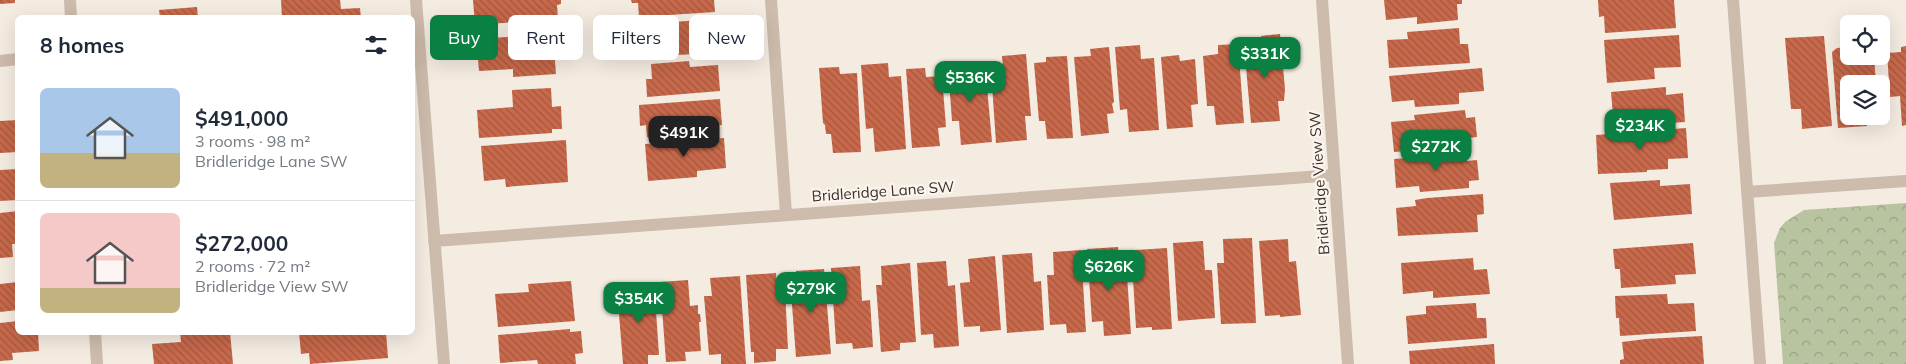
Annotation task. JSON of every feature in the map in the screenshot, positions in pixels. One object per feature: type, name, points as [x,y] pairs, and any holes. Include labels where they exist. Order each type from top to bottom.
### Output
[{"type":"street","points":[[70,0],[71,15]]},
{"type":"street","points":[[416,0],[444,364]]},
{"type":"street","points":[[771,0],[786,214]]},
{"type":"street","name":"Bridleridge View SW","points":[[1322,0],[1348,364]]},
{"type":"street","points":[[1733,0],[1760,364]]},
{"type":"street","points":[[0,61],[15,59]]},
{"type":"street","name":"Bridleridge Lane SW","points":[[434,241],[1334,174]]},
{"type":"street","points":[[1747,192],[1906,180]]},
{"type":"street","points":[[95,335],[97,364]]},
{"type":"green space","points":[[1906,203],[1906,364],[1783,364],[1774,243],[1780,228],[1785,222],[1804,210]]},
{"type":"building","points":[[0,0],[15,0],[15,3],[0,4]]},
{"type":"building","points":[[281,0],[340,0],[341,9],[360,8],[361,15],[282,15]]},
{"type":"building","points":[[473,0],[561,0],[561,4],[557,5],[558,15],[508,15],[508,23],[498,23],[498,15],[474,15]]},
{"type":"building","points":[[631,0],[714,0],[715,12],[639,15],[638,3],[632,3]]},
{"type":"building","points":[[1384,0],[1462,0],[1462,4],[1457,4],[1458,20],[1417,24],[1417,17],[1386,20]]},
{"type":"building","points":[[1598,0],[1674,0],[1676,28],[1605,33],[1604,16],[1599,17]]},
{"type":"building","points":[[197,7],[198,15],[160,15],[159,10]]},
{"type":"building","points":[[689,21],[689,54],[679,55],[679,22]]},
{"type":"building","points":[[1459,28],[1460,44],[1468,44],[1470,63],[1389,68],[1387,40],[1408,39],[1407,32]]},
{"type":"building","points":[[1280,34],[1285,89],[1284,101],[1278,101],[1280,121],[1251,123],[1244,45],[1261,43],[1261,36]]},
{"type":"building","points":[[1679,35],[1681,67],[1654,68],[1655,79],[1607,83],[1604,40]]},
{"type":"building","points":[[1824,36],[1832,126],[1802,129],[1801,109],[1791,109],[1785,38]]},
{"type":"building","points":[[508,37],[508,60],[555,60],[556,74],[513,77],[513,69],[479,71],[478,60],[498,60],[498,38]]},
{"type":"building","points":[[1238,44],[1244,123],[1216,125],[1214,106],[1207,106],[1203,56],[1218,54],[1218,45]]},
{"type":"building","points":[[1140,45],[1141,59],[1154,58],[1159,130],[1129,132],[1127,109],[1120,110],[1115,47]]},
{"type":"building","points":[[1906,46],[1906,125],[1902,126],[1900,96],[1890,97],[1888,65],[1890,65],[1890,53],[1901,52],[1901,47]]},
{"type":"building","points":[[1109,47],[1114,113],[1107,114],[1109,133],[1081,136],[1074,57],[1091,56],[1090,49]]},
{"type":"building","points":[[1840,48],[1840,65],[1875,65],[1875,75],[1840,75],[1840,125],[1867,126],[1838,128],[1832,52]]},
{"type":"building","points":[[1026,54],[1031,116],[1025,116],[1027,140],[996,143],[991,70],[1003,70],[1002,56]]},
{"type":"building","points":[[1179,55],[1180,61],[1195,59],[1198,104],[1191,105],[1193,127],[1167,129],[1161,57]]},
{"type":"building","points":[[1067,56],[1073,138],[1047,139],[1045,121],[1039,121],[1034,63],[1046,62],[1046,57]]},
{"type":"building","points":[[689,61],[690,67],[718,65],[720,91],[647,97],[646,79],[652,79],[651,64]]},
{"type":"building","points":[[888,63],[889,77],[901,76],[906,149],[875,152],[873,128],[866,129],[861,65]]},
{"type":"building","points":[[985,65],[992,142],[961,145],[959,121],[952,121],[948,67]]},
{"type":"building","points":[[839,67],[840,74],[857,73],[861,152],[833,153],[831,134],[826,134],[823,123],[819,68]]},
{"type":"building","points":[[925,68],[926,77],[942,76],[946,127],[938,128],[940,146],[912,148],[906,69]]},
{"type":"building","points":[[1482,68],[1484,91],[1459,93],[1459,104],[1415,107],[1414,100],[1392,102],[1389,76]]},
{"type":"building","points":[[1666,87],[1666,95],[1683,93],[1685,122],[1614,127],[1611,92]]},
{"type":"building","points":[[551,88],[552,107],[561,106],[562,129],[552,129],[552,133],[479,138],[477,110],[513,107],[512,90]]},
{"type":"building","points":[[720,99],[722,125],[701,126],[702,133],[647,137],[646,125],[640,126],[639,105]]},
{"type":"building","points":[[1465,110],[1466,118],[1475,117],[1477,137],[1468,138],[1468,146],[1394,152],[1391,122],[1415,120],[1414,115]]},
{"type":"building","points":[[15,120],[15,152],[0,153],[0,121]]},
{"type":"building","points":[[1686,128],[1688,158],[1668,159],[1668,169],[1598,174],[1596,135]]},
{"type":"building","points":[[724,138],[726,168],[697,171],[697,177],[648,181],[645,144]]},
{"type":"building","points":[[566,140],[568,182],[506,187],[505,179],[484,181],[481,146]]},
{"type":"building","points":[[1466,153],[1467,161],[1477,160],[1479,180],[1469,181],[1469,188],[1420,192],[1419,186],[1396,188],[1394,159]]},
{"type":"building","points":[[15,169],[15,200],[0,201],[0,170]]},
{"type":"building","points":[[1660,180],[1660,186],[1690,184],[1692,214],[1614,220],[1610,183]]},
{"type":"building","points":[[1483,194],[1484,214],[1477,215],[1478,232],[1398,236],[1396,208],[1416,206],[1415,200],[1427,198]]},
{"type":"building","points":[[15,211],[15,244],[12,244],[13,257],[0,258],[0,213]]},
{"type":"building","points":[[1252,238],[1256,323],[1221,324],[1217,263],[1224,263],[1223,239]]},
{"type":"building","points":[[1288,239],[1289,262],[1296,261],[1301,315],[1265,316],[1259,241]]},
{"type":"building","points":[[1203,241],[1205,270],[1212,270],[1215,318],[1178,321],[1173,243]]},
{"type":"building","points":[[1693,243],[1696,274],[1675,275],[1676,284],[1621,288],[1620,269],[1615,269],[1613,249]]},
{"type":"building","points":[[1118,247],[1120,277],[1127,276],[1131,334],[1104,336],[1103,321],[1092,322],[1087,249]]},
{"type":"building","points":[[1167,248],[1172,329],[1152,330],[1152,327],[1136,328],[1133,279],[1139,279],[1136,250]]},
{"type":"building","points":[[1081,250],[1086,332],[1067,333],[1066,324],[1050,325],[1047,275],[1054,275],[1053,252]]},
{"type":"building","points":[[1032,253],[1034,282],[1041,281],[1044,330],[1007,333],[1002,255]]},
{"type":"building","points":[[995,256],[1001,330],[980,332],[980,326],[964,327],[960,283],[970,282],[968,259]]},
{"type":"building","points":[[1473,258],[1474,270],[1487,269],[1490,294],[1433,298],[1433,291],[1403,294],[1401,263]]},
{"type":"building","points":[[946,261],[948,286],[955,285],[959,346],[934,348],[933,334],[921,335],[917,263]]},
{"type":"building","points":[[910,263],[916,342],[900,343],[900,350],[881,352],[876,285],[882,285],[881,266]]},
{"type":"building","points":[[860,266],[862,301],[870,300],[873,347],[853,349],[852,343],[836,344],[831,268]]},
{"type":"building","points":[[824,269],[831,354],[796,357],[791,292],[797,292],[796,271]]},
{"type":"building","points":[[776,273],[777,290],[785,290],[788,349],[776,349],[776,361],[754,363],[754,352],[751,352],[746,275]]},
{"type":"building","points":[[740,276],[746,364],[721,364],[721,354],[709,355],[704,296],[712,296],[710,278]]},
{"type":"building","points":[[688,280],[690,306],[698,305],[698,314],[700,314],[701,351],[685,352],[686,361],[666,362],[660,282]]},
{"type":"building","points":[[571,281],[575,321],[498,327],[495,294],[529,292],[528,284]]},
{"type":"building","points":[[15,282],[15,310],[0,312],[0,284]]},
{"type":"building","points":[[654,282],[659,355],[648,355],[648,364],[623,364],[619,314],[626,314],[624,284]]},
{"type":"building","points":[[1667,294],[1668,304],[1694,303],[1696,331],[1620,336],[1619,318],[1616,318],[1615,296]]},
{"type":"building","points":[[1476,303],[1477,318],[1486,318],[1487,338],[1408,344],[1406,316],[1426,314],[1426,306]]},
{"type":"building","points":[[15,321],[15,335],[38,335],[39,351],[12,353],[13,360],[0,361],[0,323]]},
{"type":"building","points":[[570,329],[570,332],[581,331],[583,353],[575,354],[576,364],[538,364],[537,360],[500,363],[498,335]]},
{"type":"building","points":[[180,335],[230,335],[233,364],[154,364],[152,344],[181,342]]},
{"type":"building","points":[[299,335],[386,335],[388,358],[310,364],[309,353],[301,354]]},
{"type":"building","points":[[1702,336],[1704,364],[1620,364],[1620,360],[1624,359],[1622,342]]},
{"type":"building","points":[[1494,344],[1495,364],[1410,364],[1409,351]]}]
